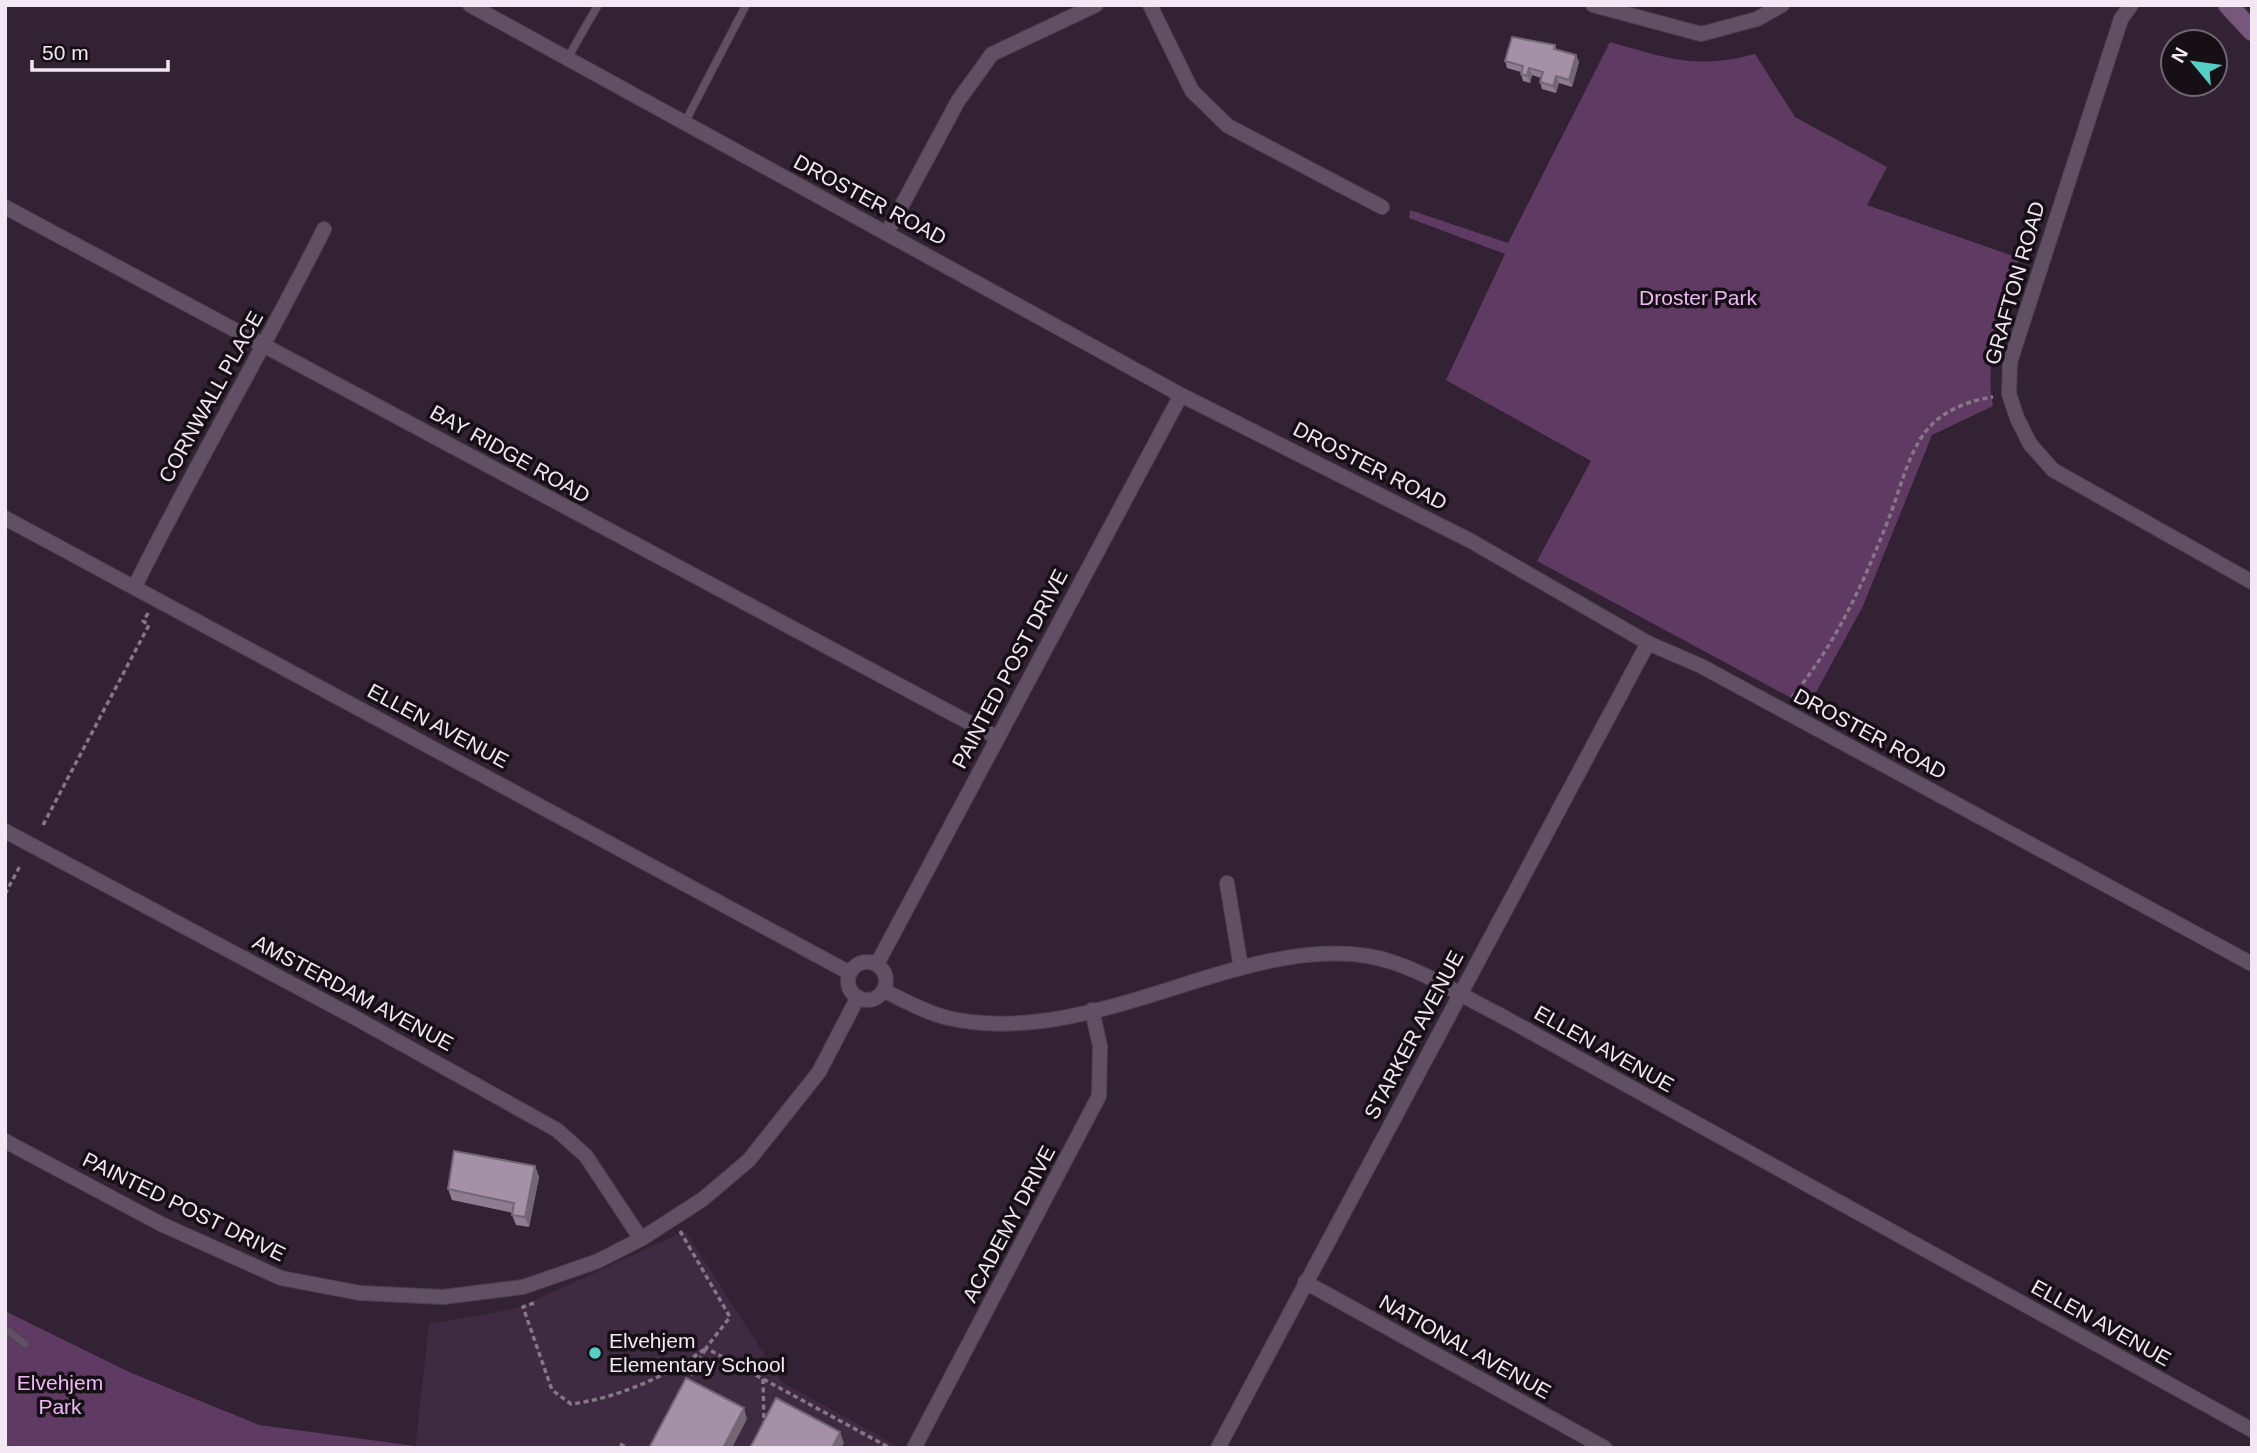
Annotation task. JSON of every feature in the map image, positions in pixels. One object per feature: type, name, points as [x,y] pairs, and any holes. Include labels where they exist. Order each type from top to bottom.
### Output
[{"type":"street","name":"DROSTER ROAD","points":[[470,5],[1181,395],[1471,541],[1648,643],[1701,666],[2252,964]]},
{"type":"street","points":[[887,233],[958,101],[992,54],[1096,5]]},
{"type":"street","points":[[1150,5],[1192,91],[1228,126],[1382,207]]},
{"type":"street","points":[[1593,5],[1701,34],[1748,22],[1782,5]]},
{"type":"street","name":"GRAFTON ROAD","points":[[2131,5],[2121,19],[2034,282],[2010,362],[2009,394],[2030,444],[2053,470],[2252,582]]},
{"type":"street","points":[[2228,5],[2252,31]]},
{"type":"street","name":"BAY RIDGE ROAD","points":[[5,207],[996,737]]},
{"type":"street","name":"CORNWALL PLACE","points":[[135,586],[188,480],[264,345],[324,229]]},
{"type":"street","name":"PAINTED POST DRIVE","points":[[877,964],[1181,395]]},
{"type":"street","name":"ELLEN AVENUE","points":[[5,517],[850,973]]},
{"type":"street","name":"STARKER AVENUE","points":[[1218,1448],[1648,643]]},
{"type":"street","name":"AMSTERDAM AVENUE","points":[[5,831],[376,1028],[557,1130],[586,1156],[641,1240]]},
{"type":"street","points":[[1227,883],[1241,968]]},
{"type":"street","name":"ELLEN AVENUE","points":[[885,991],[946,1017],[976,1022],[1040,1021],[1092,1010],[1294,956],[1367,956],[1390,961],[1499,1014],[2252,1430]]},
{"type":"street","points":[[859,964],[877,964],[885,973],[885,991],[869,1000],[858,997],[849,984],[850,973],[859,964]]},
{"type":"street","name":"PAINTED POST DRIVE","points":[[5,1141],[161,1224],[281,1278],[360,1293],[443,1297],[523,1287],[598,1261],[641,1240],[703,1199],[749,1160],[819,1072],[858,997]]},
{"type":"street","name":"ACADEMY DRIVE","points":[[914,1448],[1099,1096],[1100,1046],[1092,1010]]},
{"type":"street","name":"NATIONAL AVENUE","points":[[1305,1282],[1605,1448]]},
{"type":"lane","points":[[567,59],[598,5]]},
{"type":"lane","points":[[684,124],[746,5]]},
{"type":"lane","points":[[5,1328],[25,1343]]},
{"type":"path","points":[[1782,710],[1836,638],[1858,596],[1921,438],[1942,415],[1973,400],[2009,394]]},
{"type":"path","points":[[43,825],[149,625],[144,621],[156,597]]},
{"type":"path","points":[[5,894],[21,864]]},
{"type":"path","points":[[673,1219],[730,1317],[706,1348],[681,1392]]},
{"type":"path","points":[[534,1303],[523,1307],[546,1375],[552,1390],[571,1404],[604,1398],[632,1387],[688,1362],[706,1348]]},
{"type":"path","points":[[706,1348],[890,1448]]},
{"type":"path","points":[[763,1378],[764,1429]]},
{"type":"path","points":[[620,1444],[628,1448]]},
{"type":"shaded area","name":"Elvehjem Elementary School","points":[[685,1231],[782,1382],[901,1448],[415,1448],[429,1324],[518,1308]]},
{"type":"green space","name":"Droster Park","points":[[1610,42],[1682,60],[1715,61],[1755,54],[1795,117],[1887,167],[1867,205],[2019,258],[1993,350],[1993,406],[1932,435],[1863,606],[1808,707],[1537,561],[1591,461],[1446,380],[1505,254],[1409,218],[1410,210],[1508,243]]},
{"type":"green space","name":"Elvehjem Park","points":[[5,1311],[129,1372],[259,1425],[415,1446],[5,1448]]},
{"type":"building","points":[[1512,37],[1555,45],[1554,49],[1576,55],[1569,80],[1556,76],[1553,86],[1540,82],[1543,72],[1529,68],[1527,76],[1521,74],[1523,66],[1505,61]]},
{"type":"building","points":[[454,1151],[535,1166],[525,1217],[512,1215],[514,1203],[448,1189]]},
{"type":"building","points":[[686,1378],[744,1408],[723,1448],[649,1448]]},
{"type":"building","points":[[776,1398],[840,1432],[832,1448],[750,1448]]},
{"type":"place","name":"Elvehjem Elementary School","points":[[595,1353]]}]
